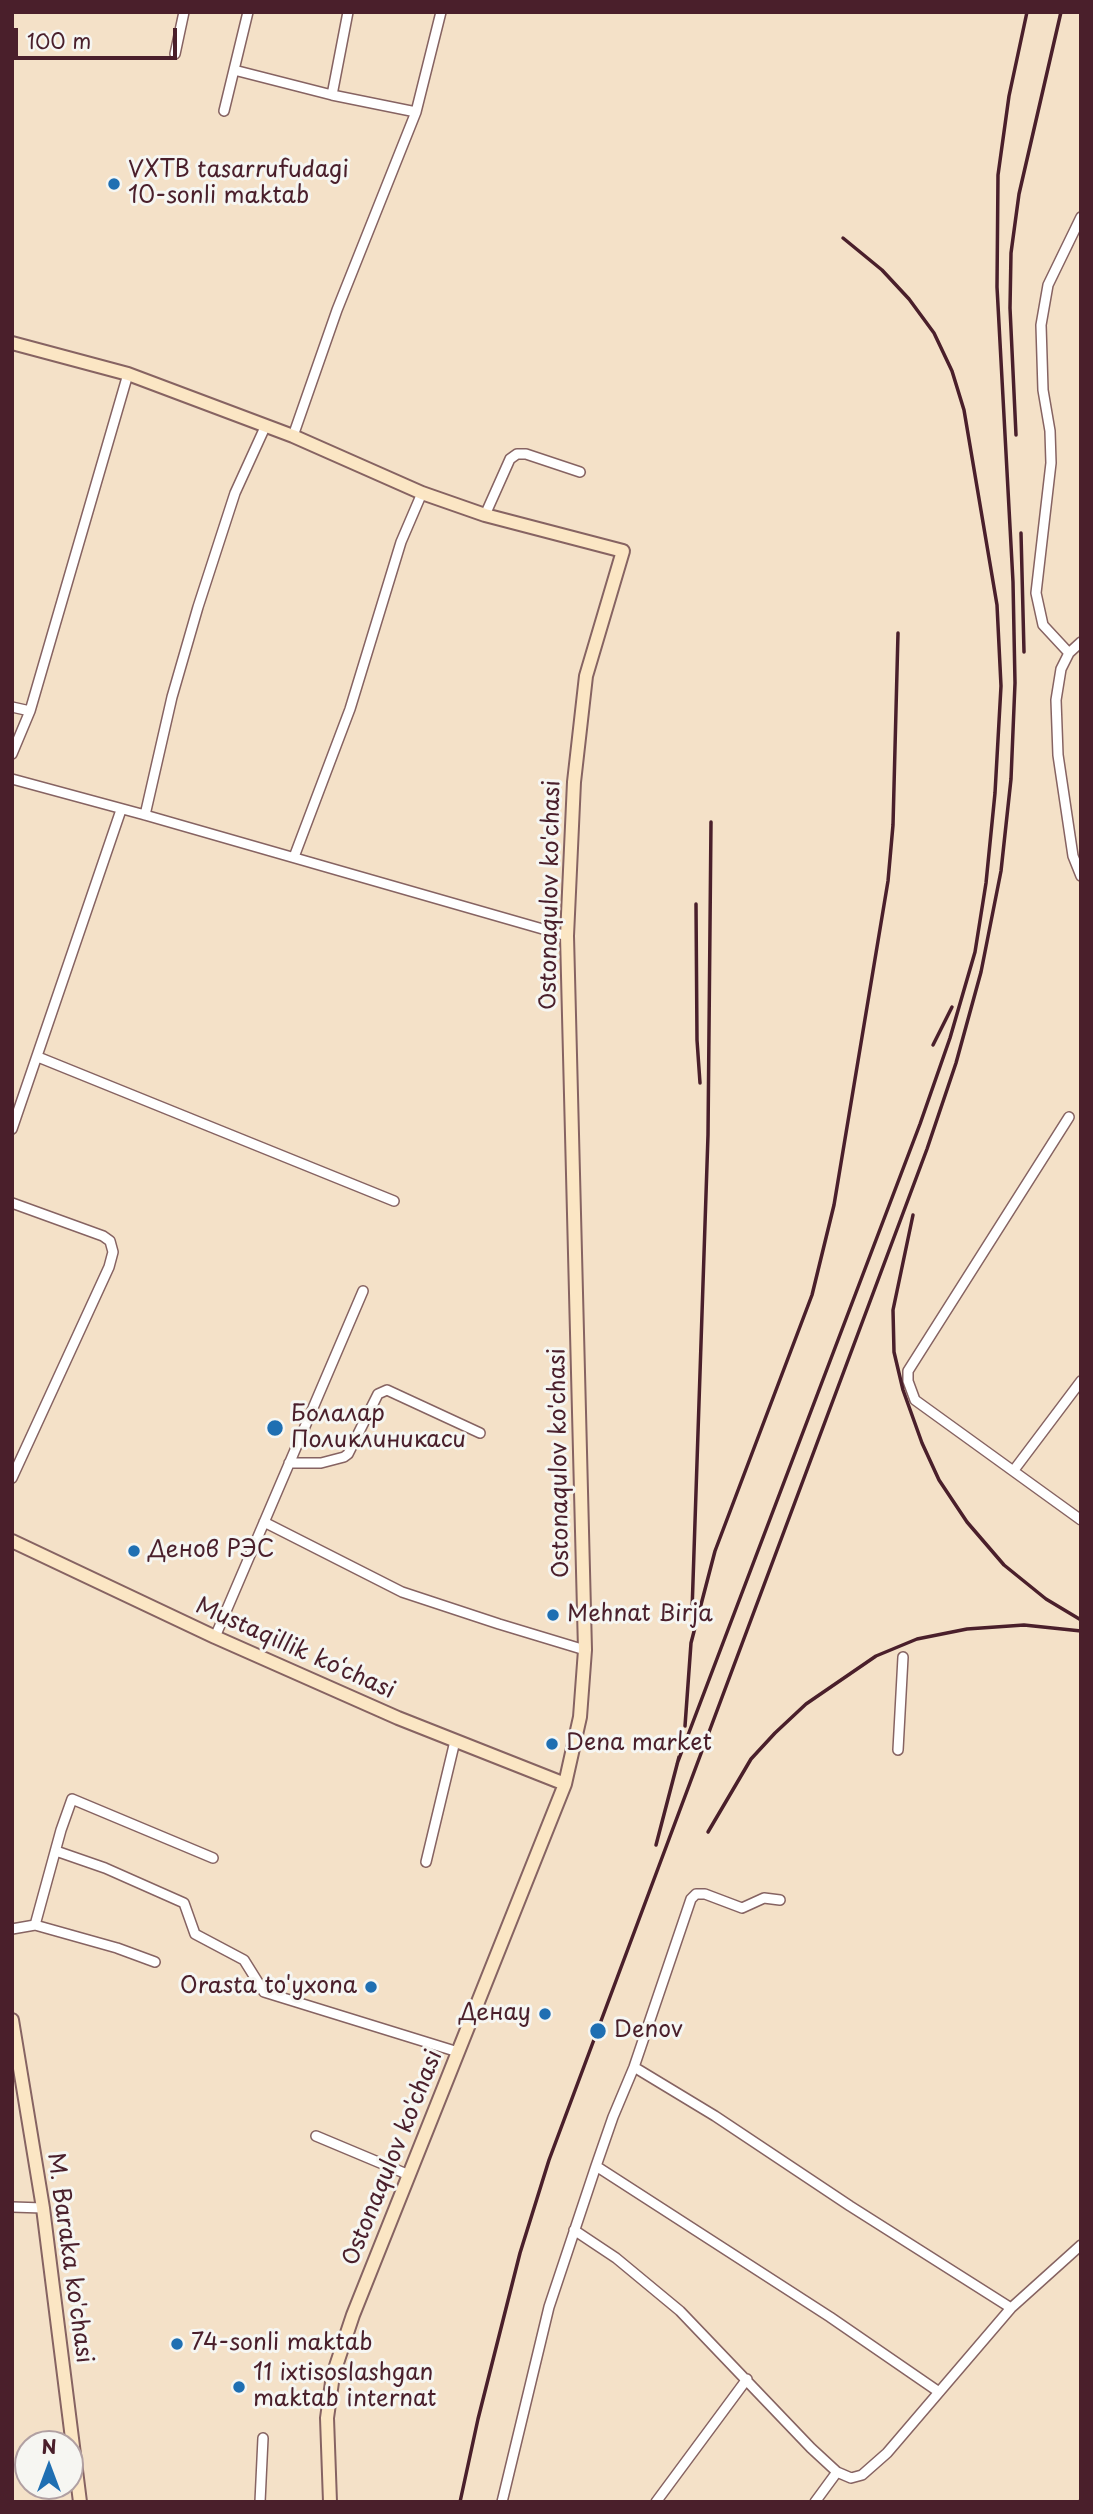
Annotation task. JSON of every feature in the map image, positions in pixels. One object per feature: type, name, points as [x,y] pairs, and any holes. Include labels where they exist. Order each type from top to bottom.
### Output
[{"type":"street","points":[[175,54],[184,12]]},
{"type":"street","points":[[224,111],[248,12]]},
{"type":"street","points":[[331,95],[348,12]]},
{"type":"street","points":[[293,436],[337,310],[416,112],[441,12]]},
{"type":"street","points":[[234,70],[331,95],[416,112]]},
{"type":"street","points":[[1069,653],[1043,625],[1037,593],[1051,463],[1050,431],[1043,390],[1041,325],[1048,285],[1081,217]]},
{"type":"street","points":[[12,343],[128,374],[293,436],[422,493],[485,515],[510,458],[517,454],[526,454],[580,472]]},
{"type":"street","points":[[12,754],[30,711],[128,374]]},
{"type":"street","points":[[145,815],[172,697],[198,607],[235,493],[265,425]]},
{"type":"street","points":[[294,857],[350,709],[404,535],[422,493]]},
{"type":"street","name":"Ostonaqulov ko'chasi","points":[[330,2502],[327,2418],[334,2375],[353,2315],[565,1784],[580,1717],[585,1650],[567,936],[574,782],[586,676],[623,551],[485,515]]},
{"type":"street","points":[[1081,642],[1069,653],[1061,669],[1056,700],[1058,755],[1073,856],[1081,876]]},
{"type":"street","points":[[12,708],[30,711]]},
{"type":"street","points":[[12,779],[567,936]]},
{"type":"street","points":[[12,1128],[121,810]]},
{"type":"street","points":[[38,1057],[394,1201]]},
{"type":"street","points":[[1069,1117],[908,1371],[909,1389],[915,1400],[1081,1520]]},
{"type":"street","points":[[12,1203],[103,1236],[110,1241],[113,1252],[109,1267],[12,1478]]},
{"type":"street","points":[[215,1637],[363,1291]]},
{"type":"street","points":[[1014,1470],[1081,1381]]},
{"type":"street","points":[[289,1464],[321,1463],[348,1454],[378,1394],[387,1390],[480,1433]]},
{"type":"street","points":[[264,1522],[402,1592],[585,1650]]},
{"type":"street","name":"Mustaqillik ko‘chasi","points":[[12,1541],[215,1637],[398,1718],[565,1784]]},
{"type":"street","points":[[898,1750],[903,1657]]},
{"type":"street","points":[[426,1862],[455,1741]]},
{"type":"street","points":[[35,1925],[70,1802],[74,1799],[214,1858]]},
{"type":"street","points":[[56,1851],[105,1868],[184,1903],[195,1934],[244,1960],[264,1992],[458,2052]]},
{"type":"street","points":[[502,2502],[550,2307],[574,2230],[612,2117],[634,2067],[693,1896],[705,1894],[742,1908],[764,1898],[780,1900]]},
{"type":"street","points":[[12,1929],[35,1925],[117,1948],[155,1962]]},
{"type":"street","name":"M. Baraka ko'chasi","points":[[12,2020],[43,2208],[80,2502]]},
{"type":"street","points":[[634,2067],[715,2116],[1011,2308]]},
{"type":"street","points":[[316,2136],[409,2175]]},
{"type":"street","points":[[596,2166],[830,2317],[939,2392]]},
{"type":"street","points":[[12,2207],[43,2208]]},
{"type":"street","points":[[574,2230],[616,2258],[680,2311],[837,2472],[851,2478],[862,2475],[887,2453],[1011,2308],[1081,2245]]},
{"type":"street","points":[[656,2502],[747,2379]]},
{"type":"street","points":[[260,2502],[263,2438]]},
{"type":"street","points":[[815,2502],[837,2472]]},
{"type":"railway","points":[[460,2502],[520,2253],[549,2160],[927,1149],[956,1063],[981,972],[1001,871],[1011,779],[1015,683],[1013,582],[997,287],[998,175],[1009,96],[1027,12]]},
{"type":"railway","points":[[1016,435],[1010,308],[1011,253],[1019,194],[1061,12]]},
{"type":"railway","points":[[677,1764],[920,1124],[950,1038],[975,952],[986,883],[995,793],[1001,686],[997,605],[964,410],[952,371],[934,333],[909,299],[882,270],[843,238]]},
{"type":"railway","points":[[1021,533],[1024,652]]},
{"type":"railway","points":[[685,1726],[691,1643],[715,1551],[812,1295],[834,1205],[888,881],[893,825],[898,633]]},
{"type":"railway","points":[[692,1611],[708,1135],[711,822]]},
{"type":"railway","points":[[696,904],[700,1083]]},
{"type":"railway","points":[[933,1045],[952,1007]]},
{"type":"railway","points":[[913,1215],[893,1310],[894,1352],[903,1390],[922,1443],[939,1480],[967,1522],[1004,1565],[1046,1599],[1081,1620]]},
{"type":"railway","points":[[708,1832],[751,1759],[775,1733],[806,1704],[876,1656],[917,1639],[967,1629],[1024,1625],[1081,1631]]},
{"type":"railway","points":[[656,1845],[679,1757]]},
{"type":"place","name":"VXTB tasarrufudagi 10-sonli maktab","points":[[114,184]]},
{"type":"place","name":"Болалар Поликлиникаси","points":[[275,1428]]},
{"type":"place","name":"Денов РЭС","points":[[134,1551]]},
{"type":"place","name":"Mehnat Birja","points":[[553,1615]]},
{"type":"place","name":"Dena market","points":[[552,1744]]},
{"type":"place","name":"Orasta to'yxona","points":[[371,1987]]},
{"type":"place","name":"Денау","points":[[545,2014]]},
{"type":"place","name":"Denov","points":[[598,2031]]},
{"type":"place","name":"74-sonli maktab","points":[[177,2344]]},
{"type":"place","name":"11 ixtisoslashgan maktab internat","points":[[239,2387]]}]
